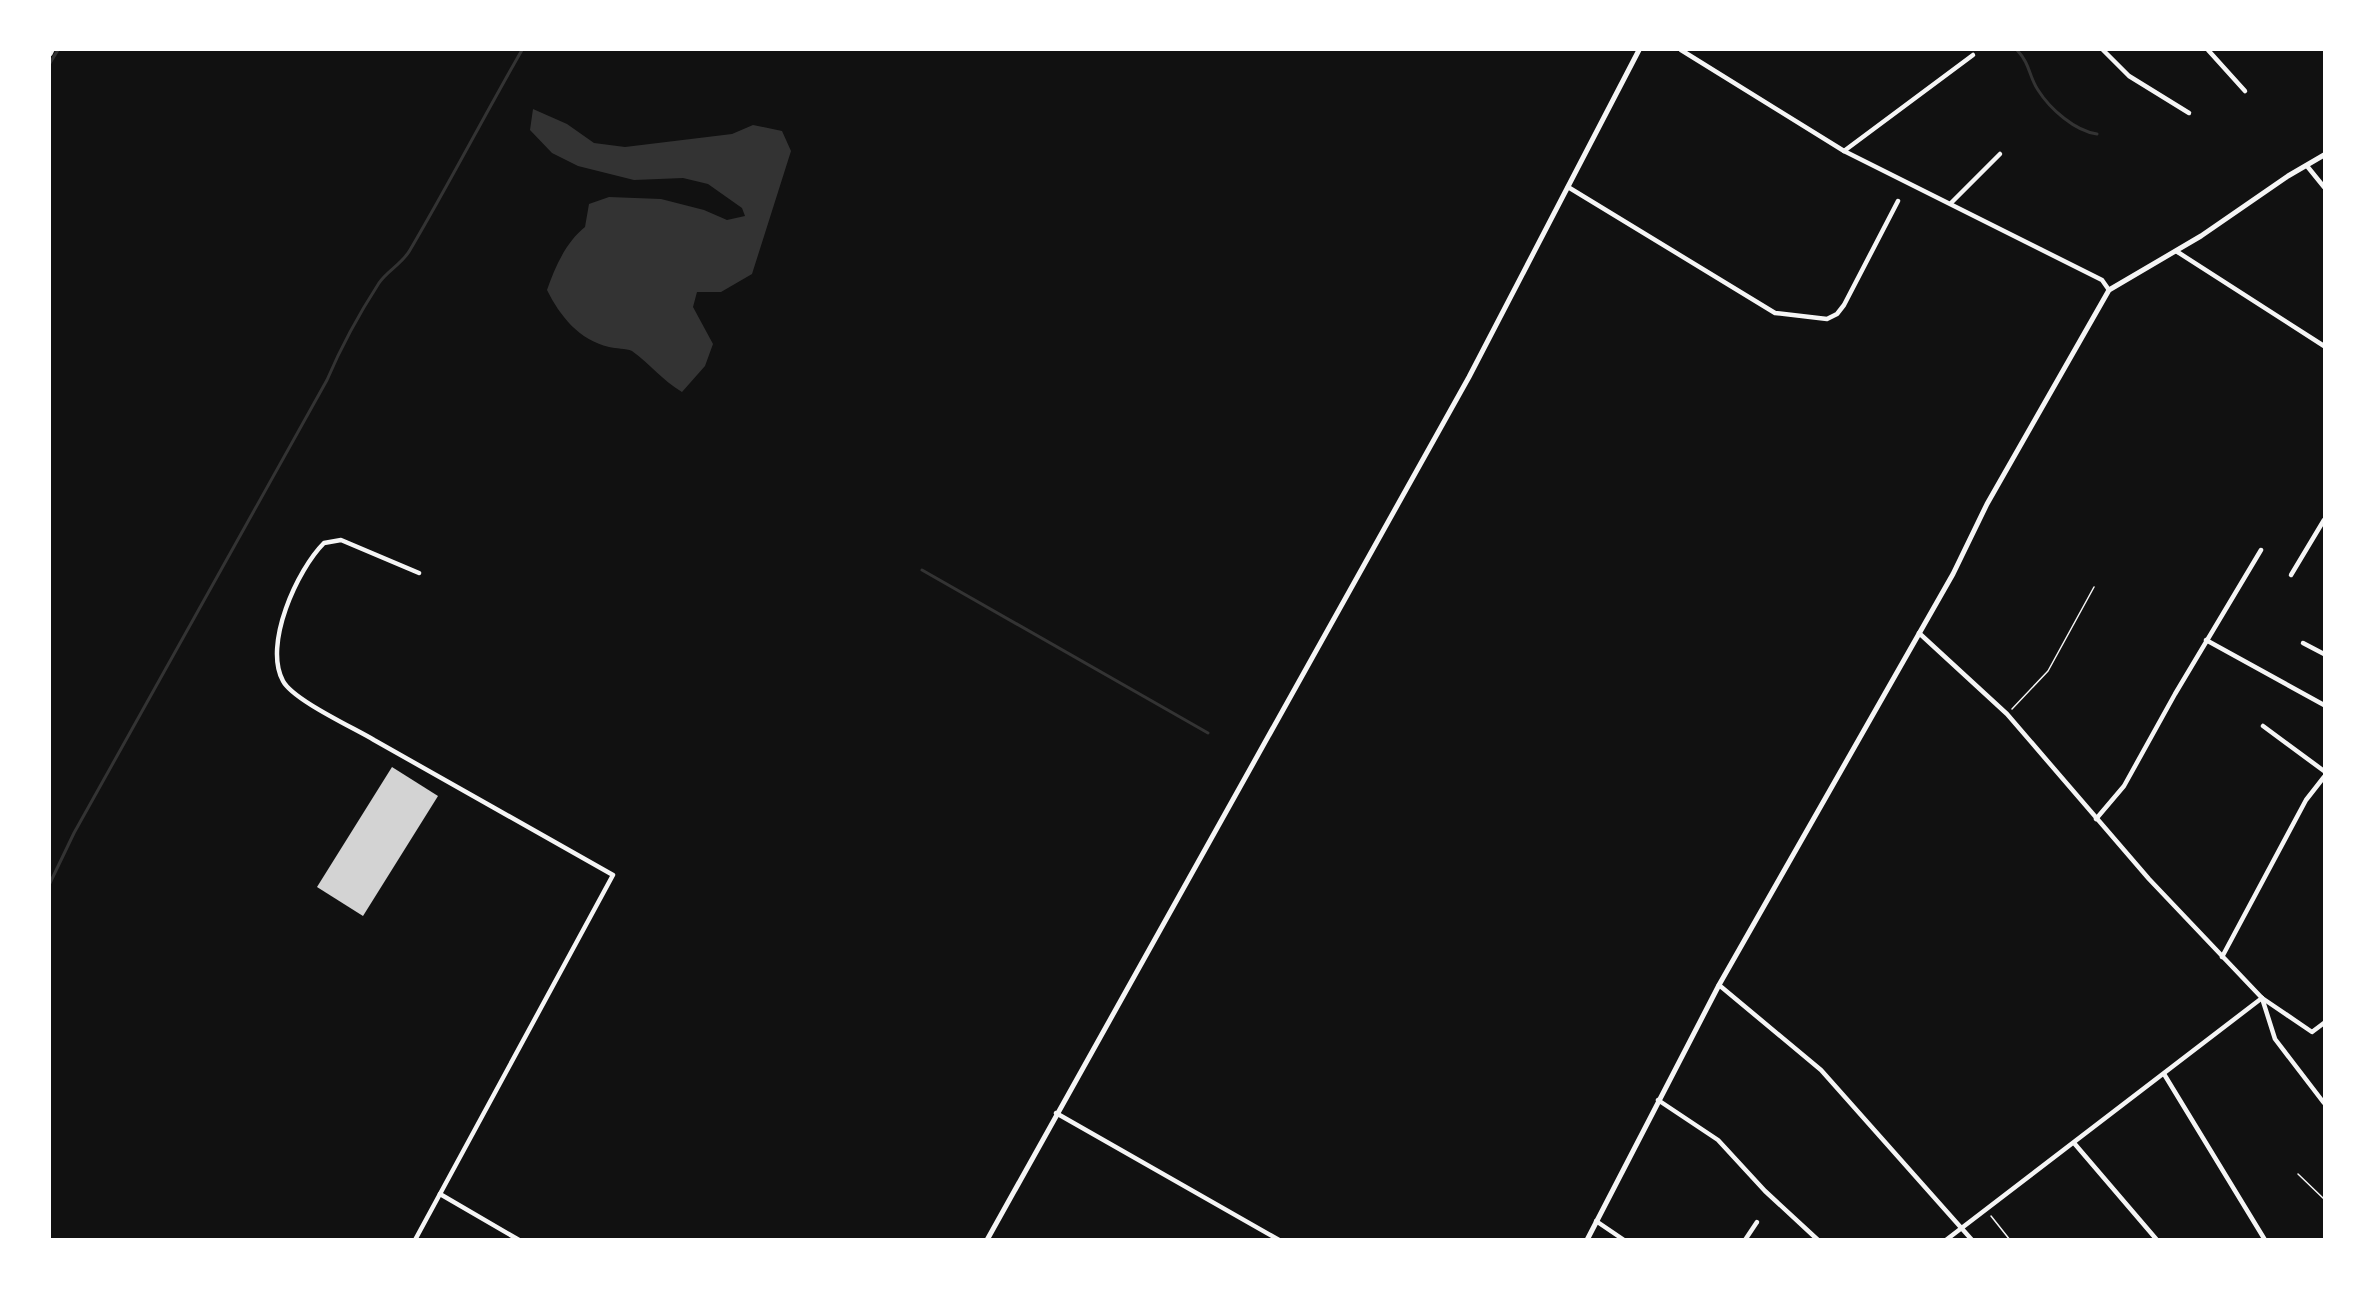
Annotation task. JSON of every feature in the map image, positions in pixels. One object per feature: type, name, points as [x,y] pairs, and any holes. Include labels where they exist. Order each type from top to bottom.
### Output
[{"type":"street","points":[[50,54],[52,50]]},
{"type":"street","points":[[987,1239],[1469,377],[1639,50]]},
{"type":"street","points":[[1681,50],[1844,151],[2102,280],[2109,290]]},
{"type":"street","points":[[2103,50],[2129,76],[2189,113]]},
{"type":"street","points":[[2208,50],[2245,91]]},
{"type":"street","points":[[1844,151],[1974,55]]},
{"type":"street","points":[[1951,203],[2000,154]]},
{"type":"street","points":[[1587,1239],[1719,985],[1919,633],[1988,504],[2109,290],[2176,251],[2325,155]]},
{"type":"street","points":[[2307,166],[2325,188]]},
{"type":"street","points":[[1568,187],[1775,313],[1821,320],[1833,317],[1844,304],[1898,201]]},
{"type":"street","points":[[2176,251],[2325,346]]},
{"type":"street","points":[[2291,574],[2325,520]]},
{"type":"street","points":[[415,1239],[613,874],[348,725],[292,692],[284,682],[279,670],[276,649],[285,611],[301,574],[324,543],[341,540],[419,573]]},
{"type":"street","points":[[2096,819],[2124,786],[2206,640],[2261,550]]},
{"type":"street","points":[[1919,633],[2007,714],[2096,819],[2262,998],[2312,1032],[2325,1023]]},
{"type":"street","points":[[2206,640],[2325,705]]},
{"type":"street","points":[[2303,643],[2325,654]]},
{"type":"street","points":[[2263,726],[2325,771]]},
{"type":"street","points":[[2222,957],[2306,800],[2325,777]]},
{"type":"street","points":[[1719,985],[1821,1070],[1972,1239]]},
{"type":"street","points":[[1946,1239],[2262,998]]},
{"type":"street","points":[[2262,998],[2275,1039],[2325,1103]]},
{"type":"street","points":[[2164,1074],[2265,1239]]},
{"type":"street","points":[[1658,1101],[1718,1140],[1765,1191],[1818,1239]]},
{"type":"street","points":[[1056,1113],[1279,1239]]},
{"type":"street","points":[[2074,1143],[2157,1239]]},
{"type":"street","points":[[440,1194],[519,1239]]},
{"type":"street","points":[[1596,1221],[1624,1239]]},
{"type":"street","points":[[1745,1239],[1757,1222]]},
{"type":"path","points":[[2007,714],[2048,671],[2094,586]]},
{"type":"path","points":[[2298,1174],[2325,1199]]},
{"type":"path","points":[[1986,1210],[2010,1239]]},
{"type":"shaded area","points":[[533,109],[567,124],[594,143],[625,147],[732,134],[753,125],[782,131],[791,151],[752,274],[721,292],[697,292],[693,307],[713,344],[705,366],[682,392],[632,351],[598,344],[580,333],[564,318],[547,290],[562,256],[572,240],[585,227],[589,204],[609,197],[661,199],[704,210],[727,220],[745,216],[742,208],[708,184],[683,178],[634,180],[578,166],[552,153],[530,130]]},
{"type":"building","points":[[392,767],[438,796],[363,916],[317,887]]},
{"type":"waterway","points":[[50,63],[58,50]]},
{"type":"waterway","points":[[50,883],[74,833],[327,380],[357,319],[379,283],[410,250],[522,50]]},
{"type":"waterway","points":[[2017,50],[2025,60],[2035,85],[2049,104],[2072,124],[2097,134]]},
{"type":"waterway","points":[[922,570],[1208,733]]}]
